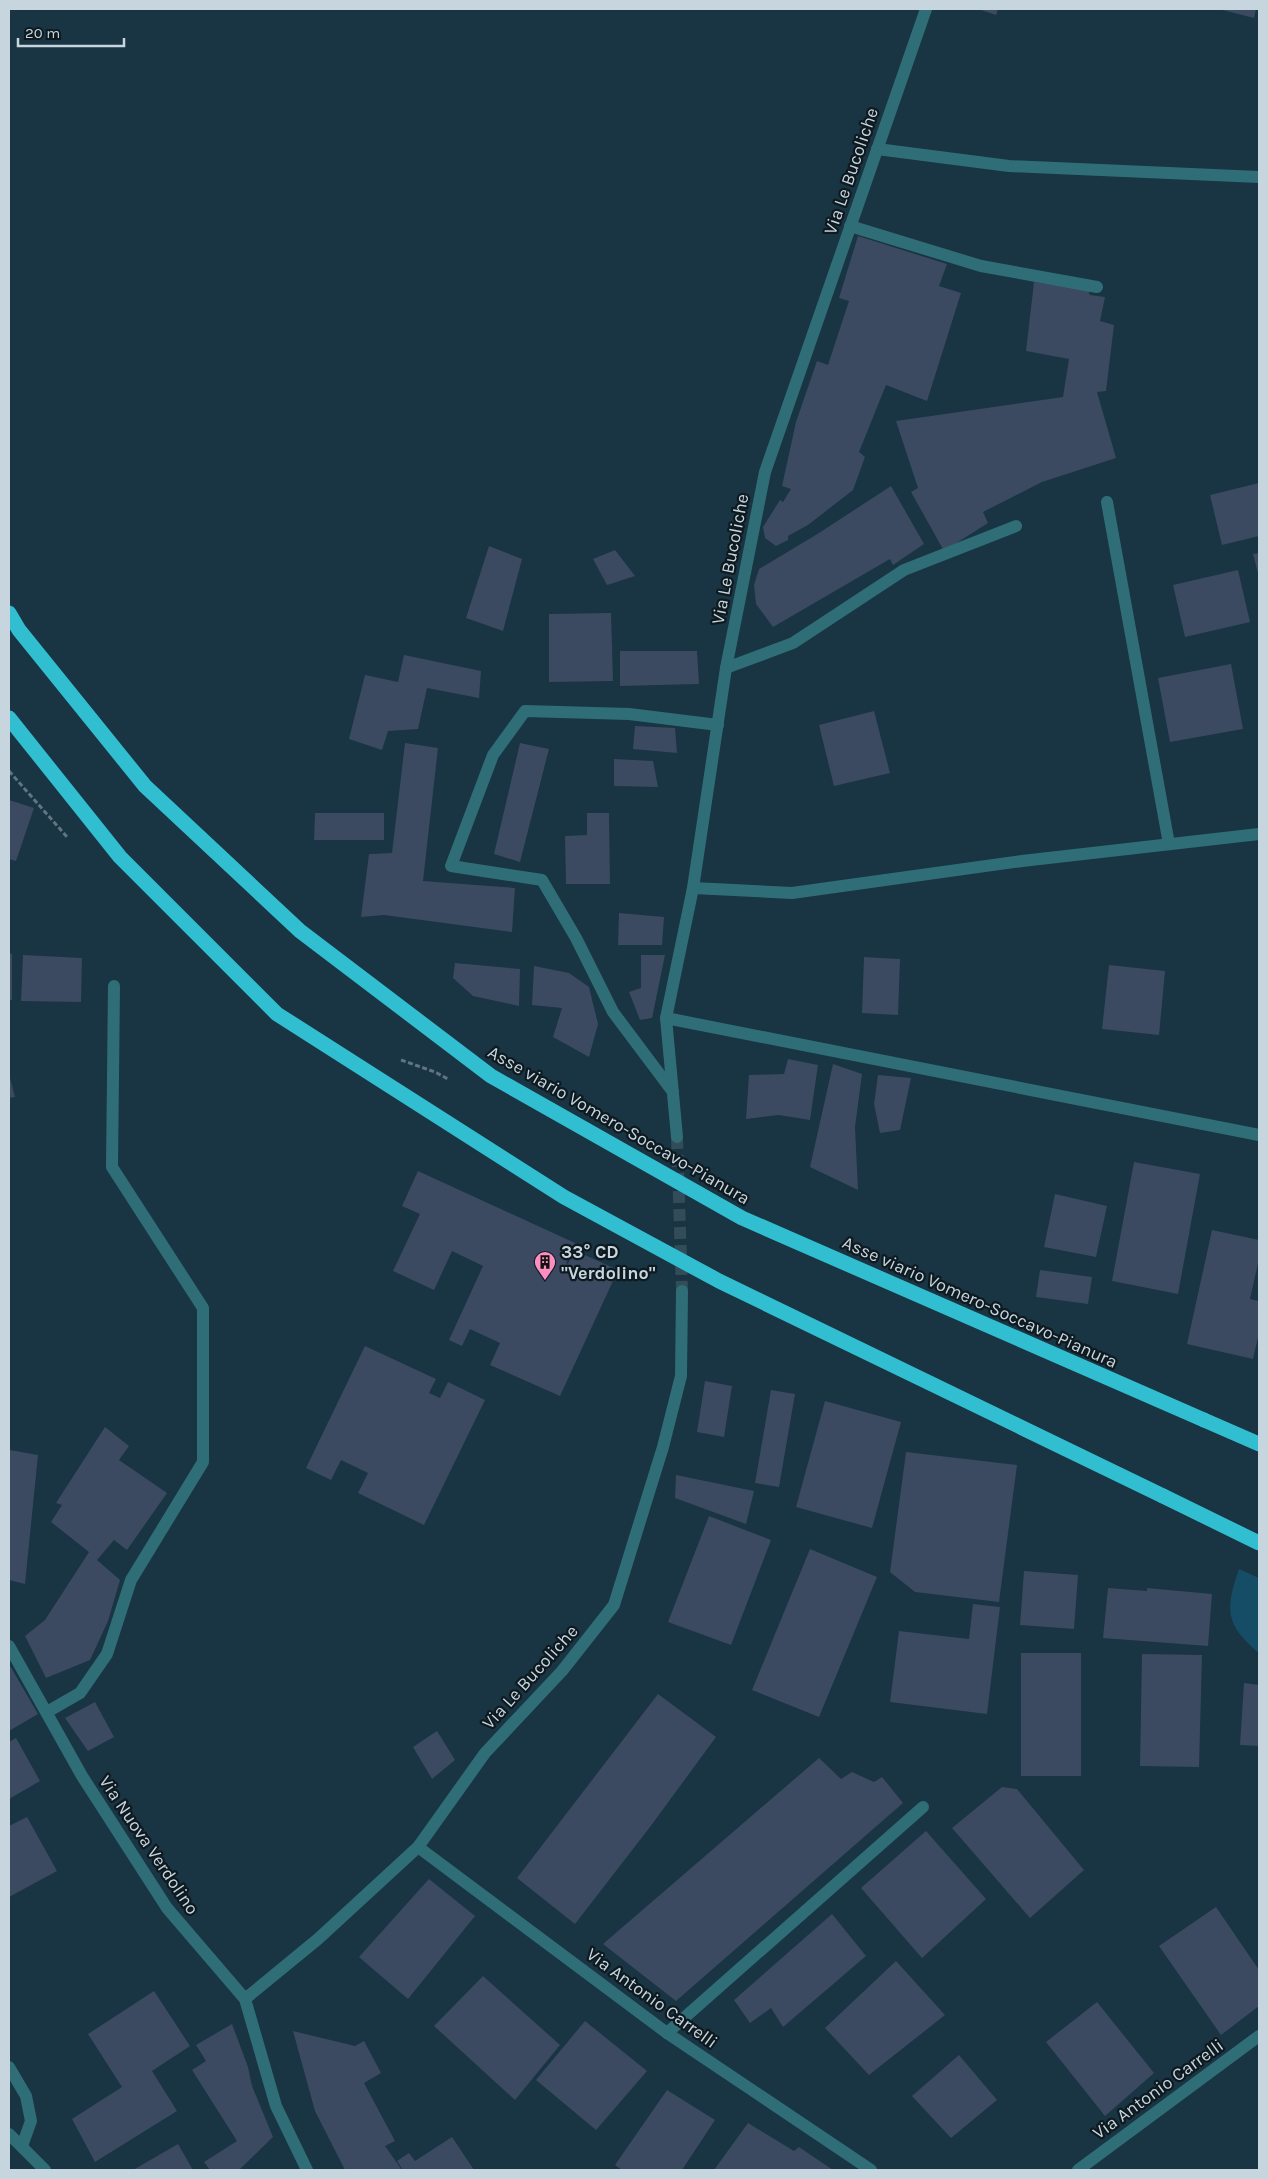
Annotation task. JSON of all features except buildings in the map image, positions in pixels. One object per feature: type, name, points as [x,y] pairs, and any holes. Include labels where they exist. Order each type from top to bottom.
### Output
[{"type":"highway","name":"Asse viario Vomero-Soccavo-Pianura","points":[[9,613],[19,630],[145,786],[300,931],[491,1076],[742,1218],[1259,1444]]},
{"type":"highway","points":[[9,718],[120,857],[277,1014],[564,1197],[719,1281],[1259,1543]]},
{"type":"street","name":"Via Le Bucoliche","points":[[677,1137],[666,1018],[693,888],[726,668],[765,472],[926,9]]},
{"type":"street","points":[[877,149],[1009,166],[1259,177]]},
{"type":"street","points":[[850,226],[981,266],[1097,287]]},
{"type":"street","points":[[1107,502],[1169,844]]},
{"type":"street","points":[[726,668],[793,643],[904,570],[1016,526]]},
{"type":"street","points":[[673,1092],[613,1012],[576,938],[542,880],[451,866],[493,755],[525,711],[629,714],[718,725]]},
{"type":"street","points":[[693,888],[792,893],[1022,861],[1259,834]]},
{"type":"street","points":[[46,1712],[80,1693],[107,1654],[131,1580],[202,1462],[202,1308],[112,1167],[114,986]]},
{"type":"street","points":[[666,1018],[1259,1135]]},
{"type":"street","name":"Via Le Bucoliche","points":[[245,1999],[318,1939],[418,1847],[485,1753],[562,1671],[614,1605],[663,1447],[681,1376],[682,1291]]},
{"type":"street","name":"Via Nuova Verdolino","points":[[9,1646],[82,1776],[167,1908],[245,1999],[276,2106],[307,2170]]},
{"type":"street","points":[[667,2033],[923,1807]]},
{"type":"street","name":"Via Antonio Carrelli","points":[[418,1847],[667,2033],[871,2170]]},
{"type":"street","name":"Via Antonio Carrelli","points":[[1078,2170],[1259,2036]]},
{"type":"street","points":[[9,2067],[26,2096],[31,2122],[22,2146]]},
{"type":"street","points":[[9,2134],[45,2170]]},
{"type":"shaded area","points":[[1239,1569],[1259,1578],[1259,1653],[1240,1634],[1231,1616],[1231,1595]]},
{"type":"tunnel","points":[[677,1137],[682,1291]]},
{"type":"place","name":"33° CD \"Verdolino\"","points":[[545,1281]]}]
